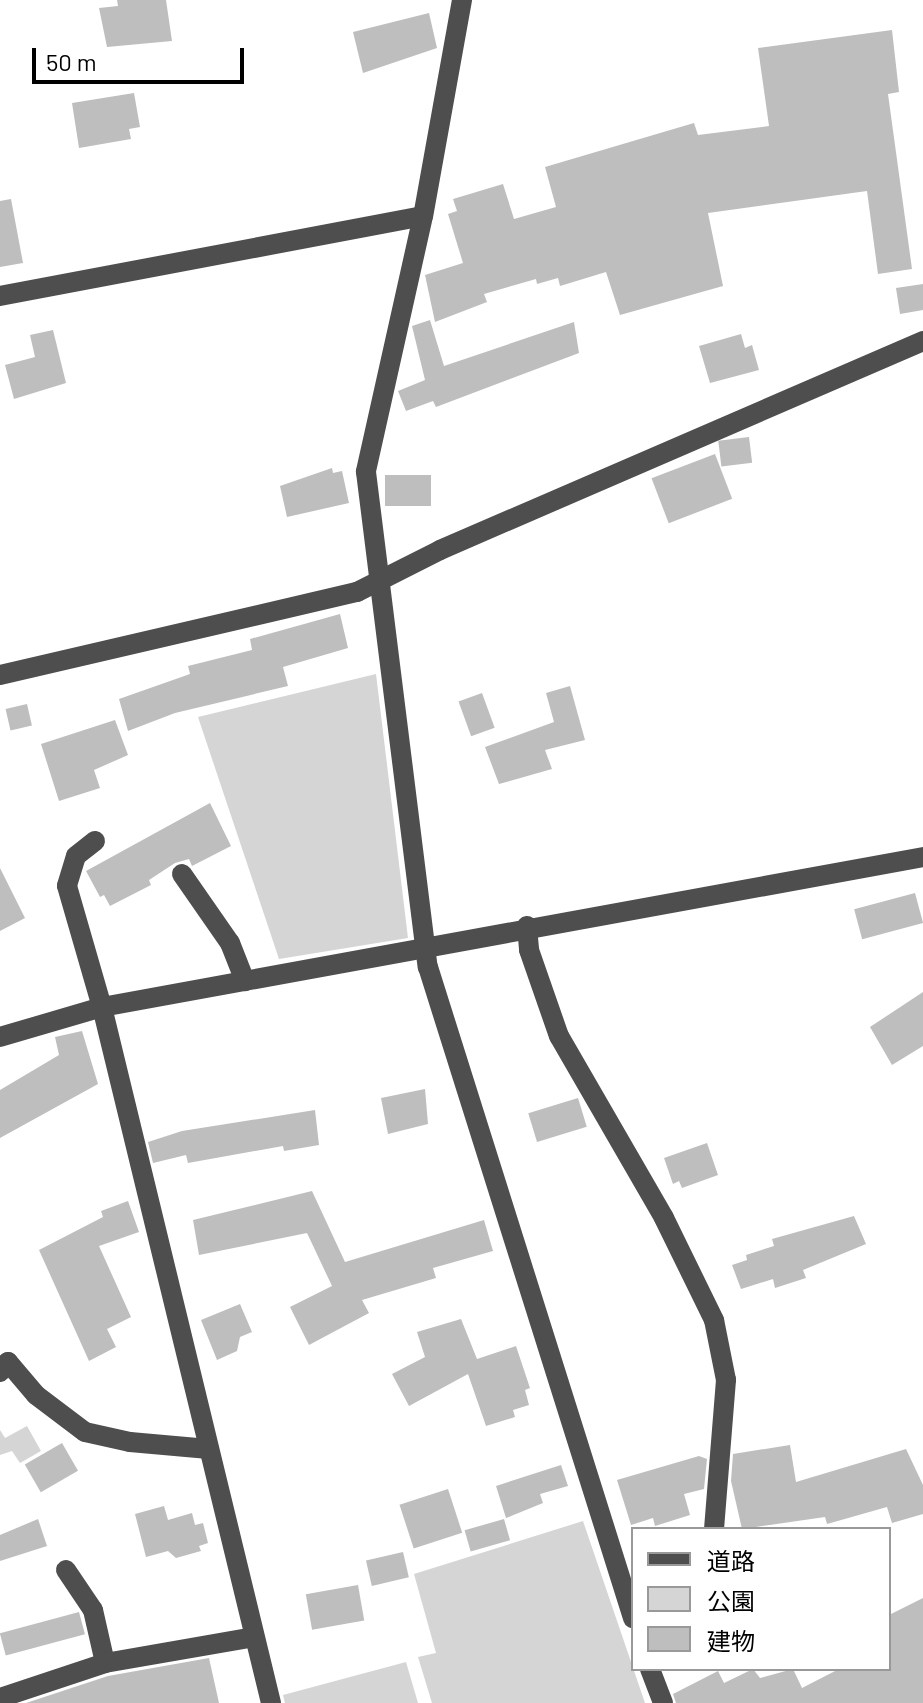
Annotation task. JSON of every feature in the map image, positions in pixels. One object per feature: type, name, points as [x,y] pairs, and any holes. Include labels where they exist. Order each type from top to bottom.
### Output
[{"type":"street","points":[[462,0],[423,216],[366,472],[424,947],[631,1612]]},
{"type":"street","points":[[0,296],[423,216]]},
{"type":"street","points":[[0,675],[357,592],[440,550],[923,341]]},
{"type":"street","points":[[95,841],[76,856],[67,886],[102,1007],[271,1703]]},
{"type":"street","points":[[0,1037],[102,1007],[527,926],[923,857]]},
{"type":"street","points":[[182,874],[230,943],[245,981]]},
{"type":"street","points":[[527,926],[529,950],[559,1036],[664,1218],[714,1320],[726,1380],[714,1527]]},
{"type":"street","points":[[4,1367],[85,1432],[130,1442],[209,1449]]},
{"type":"street","points":[[66,1570],[93,1610],[105,1663]]},
{"type":"street","points":[[0,1698],[105,1663],[254,1637]]},
{"type":"street","points":[[651,1671],[663,1703]]},
{"type":"green space","points":[[376,674],[408,938],[279,959],[198,717]]},
{"type":"green space","points":[[27,1426],[41,1451],[20,1463],[12,1451],[0,1455],[0,1430],[5,1438]]},
{"type":"green space","points":[[583,1521],[631,1662],[631,1671],[634,1671],[645,1703],[432,1703],[418,1657],[436,1653],[414,1574]]},
{"type":"green space","points":[[406,1662],[418,1703],[285,1703],[283,1695]]},
{"type":"building","points":[[117,0],[166,0],[172,41],[107,47],[99,8],[118,6]]},
{"type":"building","points":[[429,13],[437,48],[363,73],[353,32]]},
{"type":"building","points":[[892,30],[899,92],[888,94],[912,269],[878,274],[867,191],[708,213],[723,286],[620,315],[606,272],[560,286],[558,278],[537,284],[536,279],[484,294],[487,302],[435,322],[425,275],[463,263],[448,214],[457,211],[453,199],[503,184],[514,219],[556,207],[545,167],[694,123],[698,135],[769,126],[758,48]]},
{"type":"building","points":[[134,93],[140,127],[129,129],[131,139],[79,148],[72,103]]},
{"type":"building","points":[[11,199],[23,263],[0,267],[0,201]]},
{"type":"building","points":[[923,284],[923,310],[900,314],[896,288]]},
{"type":"building","points":[[430,320],[444,366],[574,322],[579,353],[436,407],[433,401],[406,411],[398,391],[425,380],[412,326]]},
{"type":"building","points":[[53,330],[66,383],[14,399],[5,365],[35,357],[30,335]]},
{"type":"building","points":[[741,334],[745,348],[752,345],[759,370],[710,383],[699,346]]},
{"type":"building","points":[[749,437],[752,463],[721,467],[718,441]]},
{"type":"building","points":[[715,454],[732,499],[669,523],[652,478]]},
{"type":"building","points":[[332,468],[333,473],[342,471],[349,503],[287,517],[280,486]]},
{"type":"building","points":[[385,475],[431,475],[431,506],[385,506]]},
{"type":"building","points":[[340,614],[348,648],[283,667],[288,686],[175,713],[128,731],[119,699],[190,674],[188,666],[252,650],[250,639]]},
{"type":"building","points":[[570,686],[585,740],[545,750],[552,769],[499,784],[485,747],[554,722],[546,693]]},
{"type":"building","points":[[482,693],[495,728],[471,736],[459,702]]},
{"type":"building","points":[[27,704],[32,725],[11,730],[6,709]]},
{"type":"building","points":[[115,720],[128,755],[94,770],[100,788],[59,801],[41,744]]},
{"type":"building","points":[[210,803],[231,846],[192,866],[189,859],[175,863],[149,880],[151,885],[110,906],[104,895],[100,897],[86,871]]},
{"type":"building","points":[[0,868],[25,918],[0,931]]},
{"type":"building","points":[[915,893],[923,923],[862,939],[854,909]]},
{"type":"building","points":[[923,992],[923,1046],[892,1065],[870,1027]]},
{"type":"building","points":[[82,1031],[98,1084],[0,1138],[0,1090],[59,1055],[55,1037]]},
{"type":"building","points":[[425,1089],[428,1124],[388,1134],[381,1098]]},
{"type":"building","points":[[578,1098],[587,1127],[537,1142],[528,1113]]},
{"type":"building","points":[[315,1110],[319,1145],[284,1151],[283,1146],[188,1163],[186,1155],[153,1163],[148,1142],[182,1131]]},
{"type":"building","points":[[707,1143],[718,1175],[682,1188],[679,1181],[673,1184],[664,1158]]},
{"type":"building","points":[[312,1191],[345,1262],[484,1220],[493,1251],[433,1268],[436,1278],[362,1300],[369,1313],[309,1345],[290,1307],[332,1286],[307,1233],[199,1255],[193,1220]]},
{"type":"building","points":[[128,1201],[139,1232],[99,1246],[131,1317],[107,1329],[116,1347],[89,1361],[39,1250],[103,1217],[101,1211]]},
{"type":"building","points":[[854,1216],[866,1244],[803,1270],[806,1278],[775,1288],[773,1279],[741,1289],[732,1265],[747,1260],[746,1255],[774,1246],[772,1239]]},
{"type":"building","points":[[240,1304],[252,1332],[240,1337],[237,1351],[217,1360],[201,1320]]},
{"type":"building","points":[[461,1319],[477,1359],[516,1346],[530,1388],[525,1390],[529,1405],[513,1410],[515,1417],[486,1426],[468,1374],[409,1406],[392,1374],[425,1357],[417,1332]]},
{"type":"building","points":[[62,1443],[78,1471],[41,1492],[25,1464]]},
{"type":"building","points":[[790,1445],[796,1482],[906,1449],[923,1485],[923,1514],[892,1523],[887,1507],[827,1524],[825,1517],[742,1527],[731,1481],[733,1454]]},
{"type":"building","points":[[699,1456],[707,1459],[704,1489],[684,1494],[690,1515],[655,1526],[653,1518],[631,1525],[617,1480]]},
{"type":"building","points":[[561,1465],[568,1486],[540,1494],[543,1503],[506,1518],[496,1486]]},
{"type":"building","points":[[448,1489],[462,1533],[414,1549],[399,1505]]},
{"type":"building","points":[[164,1506],[168,1520],[192,1513],[195,1525],[203,1523],[208,1543],[199,1546],[201,1551],[176,1558],[168,1551],[146,1557],[135,1514]]},
{"type":"building","points":[[38,1519],[47,1546],[0,1561],[0,1535]]},
{"type":"building","points":[[504,1519],[510,1540],[471,1551],[465,1530]]},
{"type":"building","points":[[403,1552],[409,1577],[372,1586],[366,1561]]},
{"type":"building","points":[[358,1585],[364,1620],[312,1630],[306,1594]]},
{"type":"building","points":[[923,1598],[923,1703],[676,1703],[673,1694],[718,1671],[724,1683],[749,1671],[755,1671],[760,1678],[794,1671],[802,1688],[835,1671],[891,1671],[891,1614]]},
{"type":"building","points":[[79,1612],[85,1634],[6,1655],[0,1633]]},
{"type":"building","points":[[209,1658],[219,1703],[26,1703],[108,1676]]}]
